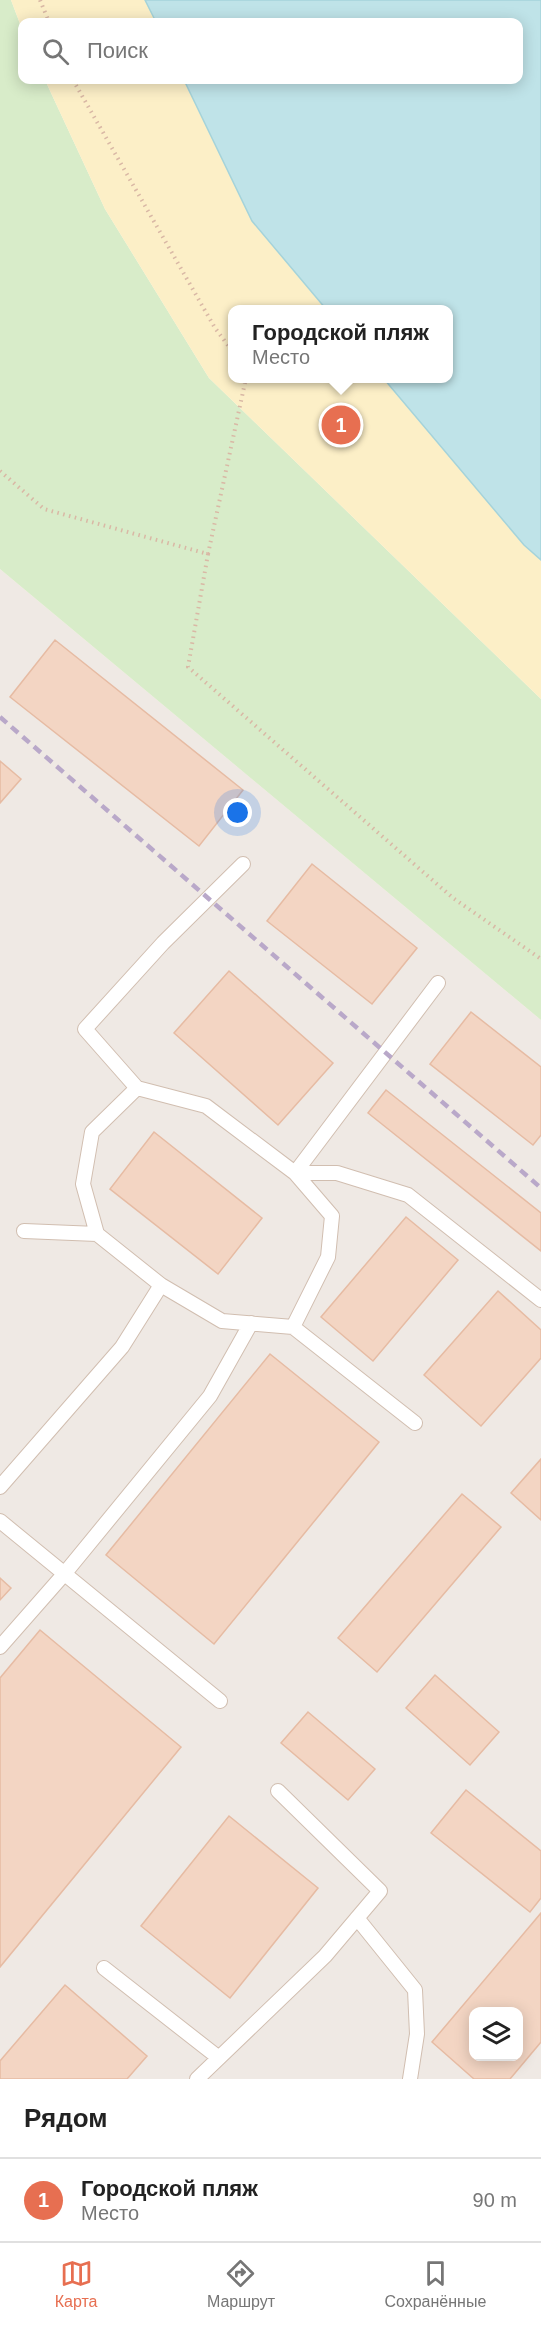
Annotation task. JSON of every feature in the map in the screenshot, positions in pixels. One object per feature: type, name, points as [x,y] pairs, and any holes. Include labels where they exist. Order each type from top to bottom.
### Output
[{"type":"lane","points":[[243,864],[163,943],[85,1029],[137,1088],[206,1106],[295,1173],[332,1216],[328,1257],[293,1327]]},
{"type":"lane","points":[[295,1173],[438,983]]},
{"type":"lane","points":[[137,1088],[92,1132],[83,1184],[97,1234],[161,1285],[222,1320],[293,1327],[415,1423]]},
{"type":"lane","points":[[295,1173],[337,1173],[408,1195],[541,1300]]},
{"type":"lane","points":[[24,1231],[97,1234]]},
{"type":"lane","points":[[0,1487],[122,1347],[161,1285]]},
{"type":"lane","points":[[0,1647],[210,1396],[251,1323]]},
{"type":"lane","points":[[0,1521],[220,1701]]},
{"type":"lane","points":[[197,2079],[325,1956],[380,1891],[278,1791]]},
{"type":"lane","points":[[357,1918],[415,1990],[417,2034],[410,2079]]},
{"type":"lane","points":[[104,1968],[219,2058]]},
{"type":"path","points":[[40,0],[47,18]]},
{"type":"path","points":[[75,84],[214,328],[228,346]]},
{"type":"path","points":[[245,383],[208,554],[188,667],[453,898],[541,959]]},
{"type":"path","points":[[0,471],[44,509],[208,554]]},
{"type":"shaded area","points":[[0,569],[541,1020],[541,2079],[0,2079]]},
{"type":"green space","points":[[0,0],[11,0],[18,18],[18,84],[47,84],[105,209],[209,378],[541,699],[541,1020],[0,569]]},
{"type":"sand","points":[[11,0],[145,0],[154,18],[18,18]]},
{"type":"sand","points":[[47,84],[186,84],[252,221],[323,305],[228,305],[228,383],[387,383],[524,545],[541,560],[541,699],[209,378],[105,209]]},
{"type":"water","points":[[145,0],[541,0],[541,560],[524,545],[387,383],[453,383],[453,305],[323,305],[252,221],[186,84],[523,84],[523,18],[154,18]]},
{"type":"building","points":[[55,640],[243,790],[199,846],[10,697]]},
{"type":"building","points":[[0,761],[21,779],[0,803]]},
{"type":"building","points":[[312,864],[417,948],[372,1004],[267,921]]},
{"type":"building","points":[[229,971],[333,1063],[278,1125],[174,1033]]},
{"type":"building","points":[[471,1012],[541,1067],[541,1135],[533,1145],[430,1064]]},
{"type":"building","points":[[386,1090],[541,1213],[541,1251],[368,1113]]},
{"type":"building","points":[[154,1132],[262,1218],[218,1274],[110,1189]]},
{"type":"building","points":[[406,1217],[458,1260],[373,1361],[321,1317]]},
{"type":"building","points":[[498,1291],[541,1330],[541,1358],[481,1426],[424,1375]]},
{"type":"building","points":[[270,1354],[379,1442],[214,1644],[106,1555]]},
{"type":"building","points":[[541,1459],[541,1520],[511,1493]]},
{"type":"building","points":[[462,1494],[501,1527],[377,1672],[338,1638]]},
{"type":"building","points":[[0,1578],[11,1588],[0,1600]]},
{"type":"building","points":[[40,1630],[181,1747],[0,1967],[0,1678]]},
{"type":"building","points":[[435,1675],[499,1732],[470,1765],[406,1708]]},
{"type":"building","points":[[308,1712],[375,1769],[348,1800],[281,1743]]},
{"type":"building","points":[[466,1790],[541,1851],[541,1898],[530,1912],[431,1833]]},
{"type":"building","points":[[229,1816],[318,1888],[230,1998],[141,1926]]},
{"type":"building","points":[[541,1913],[541,2042],[510,2079],[474,2079],[432,2042]]},
{"type":"building","points":[[65,1985],[147,2056],[127,2079],[0,2079],[0,2061]]},
{"type":"railway","points":[[0,717],[541,1188]]},
{"type":"place","name":"Городской пляж","points":[[341,425]]}]
